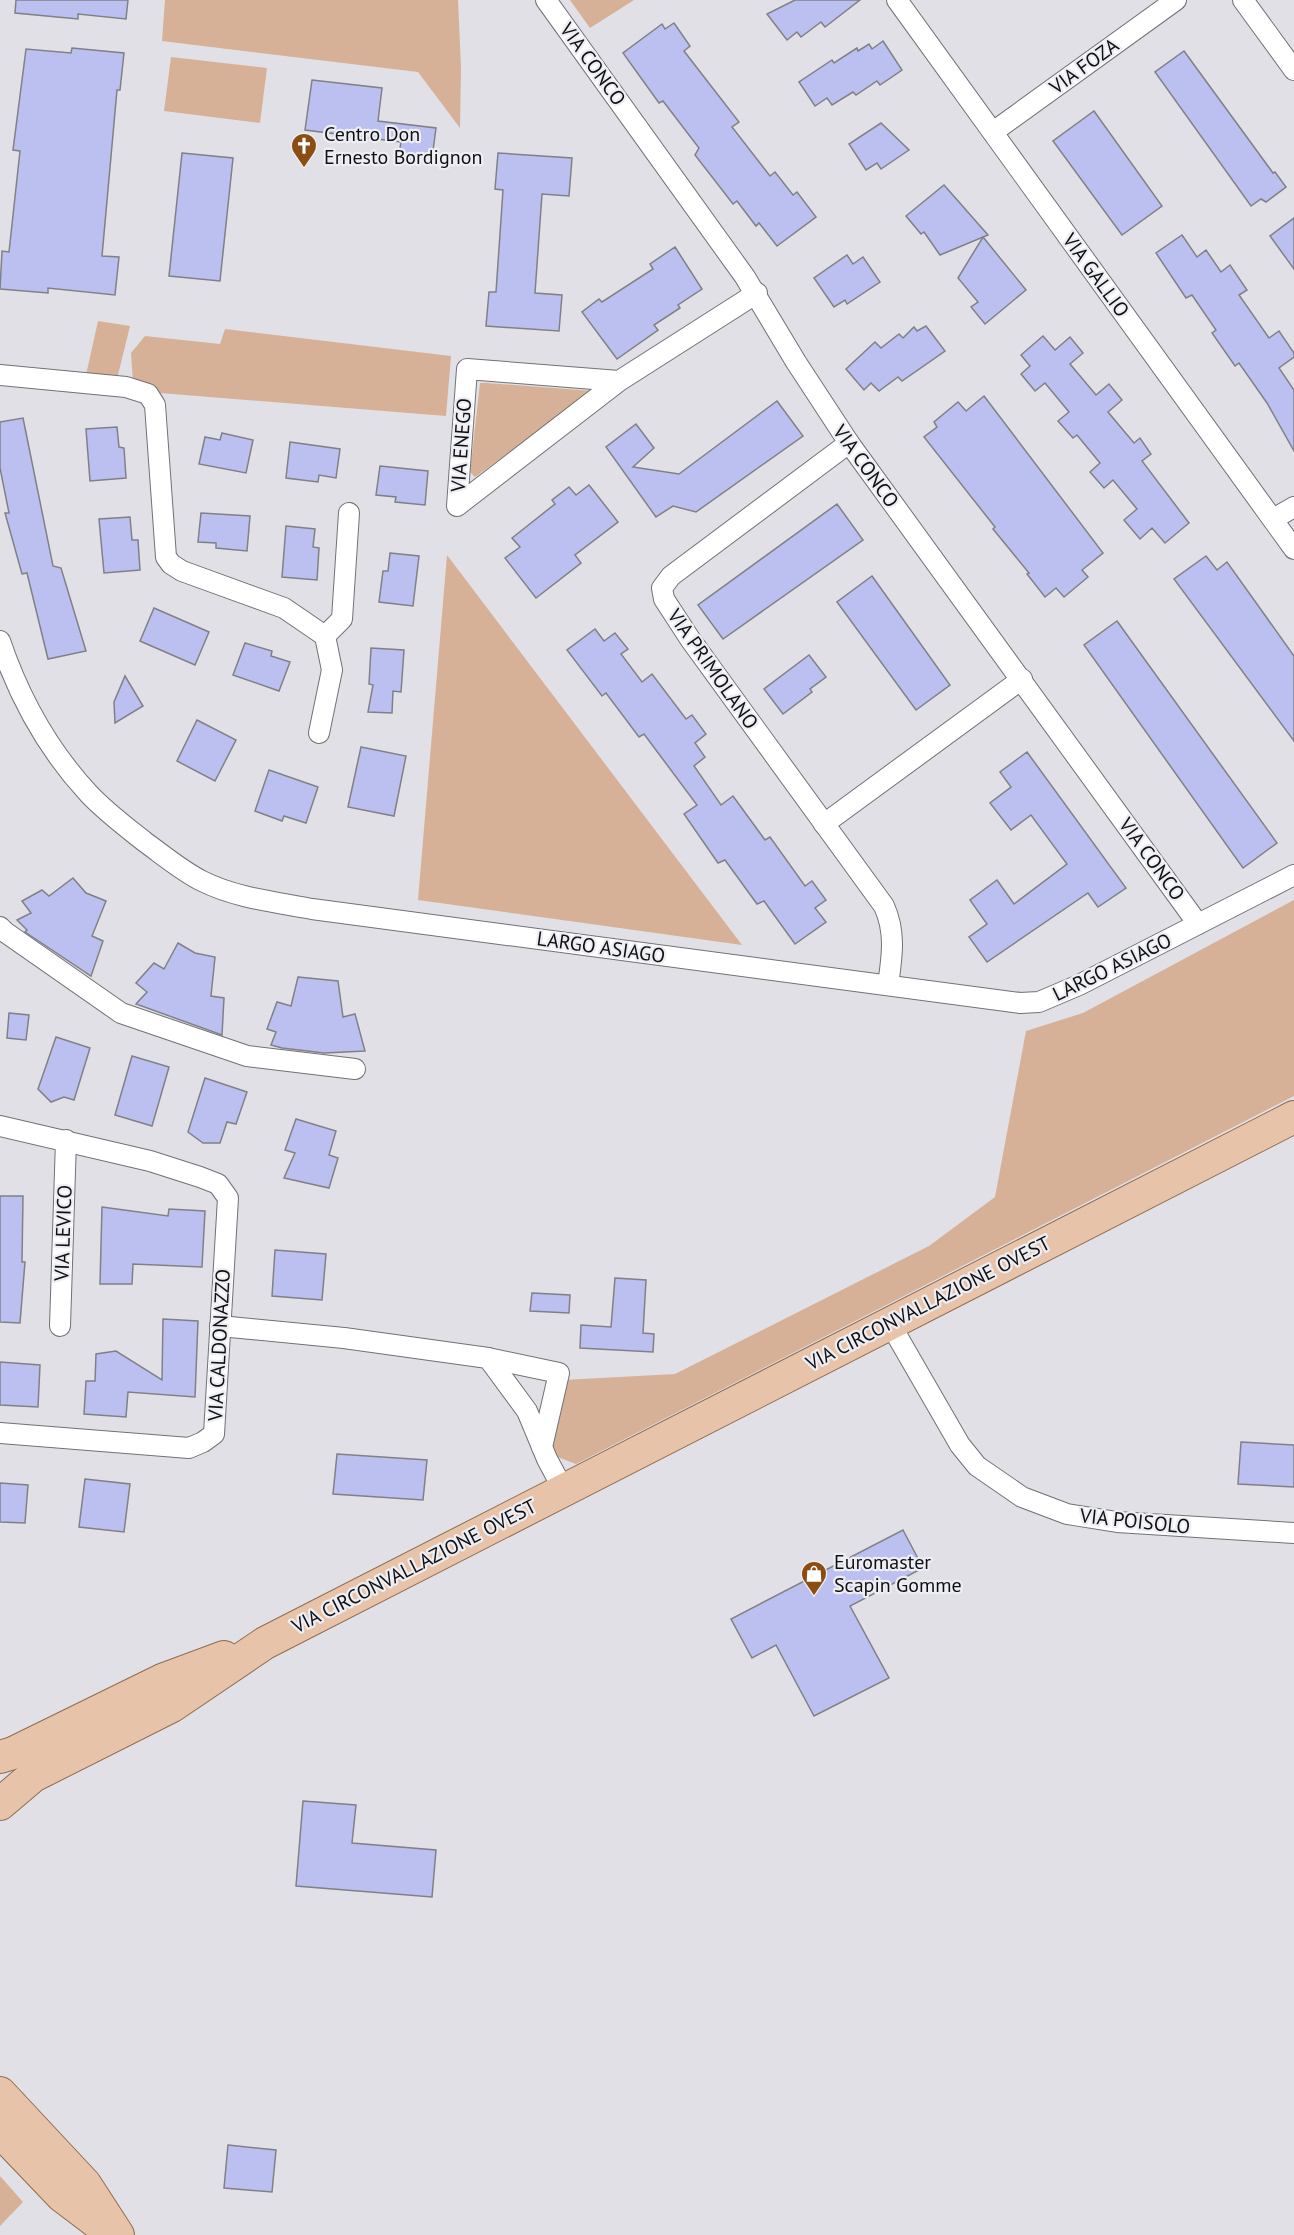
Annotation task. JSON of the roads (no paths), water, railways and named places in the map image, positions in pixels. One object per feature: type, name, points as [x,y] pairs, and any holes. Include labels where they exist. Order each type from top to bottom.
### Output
[{"type":"main road","name":"VIA CIRCONVALLAZIONE OVEST","points":[[0,1804],[33,1776],[172,1706],[265,1643],[889,1322],[1294,1117]]},
{"type":"main road","name":"VIA CIRCONVALLAZIONE OVEST","points":[[0,1757],[13,1753],[162,1680],[265,1643]]},
{"type":"main road","points":[[0,2093],[85,2184],[118,2235]]},
{"type":"main road","points":[[0,2131],[62,2196],[113,2235]]},
{"type":"street","name":"VIA CONCO","points":[[546,0],[757,293],[796,362],[849,443],[1198,924]]},
{"type":"street","name":"VIA GALLIO","points":[[897,0],[1294,549]]},
{"type":"street","name":"VIA FOZA","points":[[993,132],[1176,0]]},
{"type":"street","points":[[1243,0],[1294,70]]},
{"type":"street","name":"VIA ENEGO","points":[[619,381],[467,369],[457,506],[619,381],[757,293]]},
{"type":"street","points":[[0,375],[126,387],[148,394],[155,405],[166,557],[171,564],[182,571],[284,608],[325,636],[332,670],[319,733]]},
{"type":"street","name":"VIA PRIMOLANO","points":[[849,443],[671,576],[662,588],[664,599],[690,639],[884,906],[890,918],[893,942],[888,985]]},
{"type":"street","points":[[1273,519],[1294,507]]},
{"type":"street","points":[[325,636],[342,619],[350,513]]},
{"type":"street","name":"LARGO ASIAGO","points":[[0,641],[43,734],[56,755],[90,795],[157,851],[202,881],[250,898],[312,909],[1020,1003],[1039,1002],[1102,975],[1294,875]]},
{"type":"street","points":[[824,824],[1022,679]]},
{"type":"street","points":[[0,927],[121,1013],[247,1056],[354,1069]]},
{"type":"street","points":[[0,1126],[66,1140]]},
{"type":"street","name":"VIA CALDONAZZO","points":[[0,1433],[189,1448],[214,1434],[228,1198],[218,1184],[150,1161],[66,1140]]},
{"type":"street","name":"VIA LEVICO","points":[[60,1326],[66,1140]]},
{"type":"street","name":"VIA POISOLO","points":[[889,1322],[960,1445],[977,1466],[1022,1497],[1067,1514],[1117,1522],[1294,1533]]},
{"type":"street","points":[[220,1326],[344,1338],[488,1358],[559,1373],[542,1447]]},
{"type":"street","points":[[488,1358],[527,1411],[563,1489]]},
{"type":"place","name":"Centro Don Ernesto Bordignon","points":[[304,169]]},
{"type":"place","name":"Euromaster Scapin Gomme","points":[[814,1597]]}]
